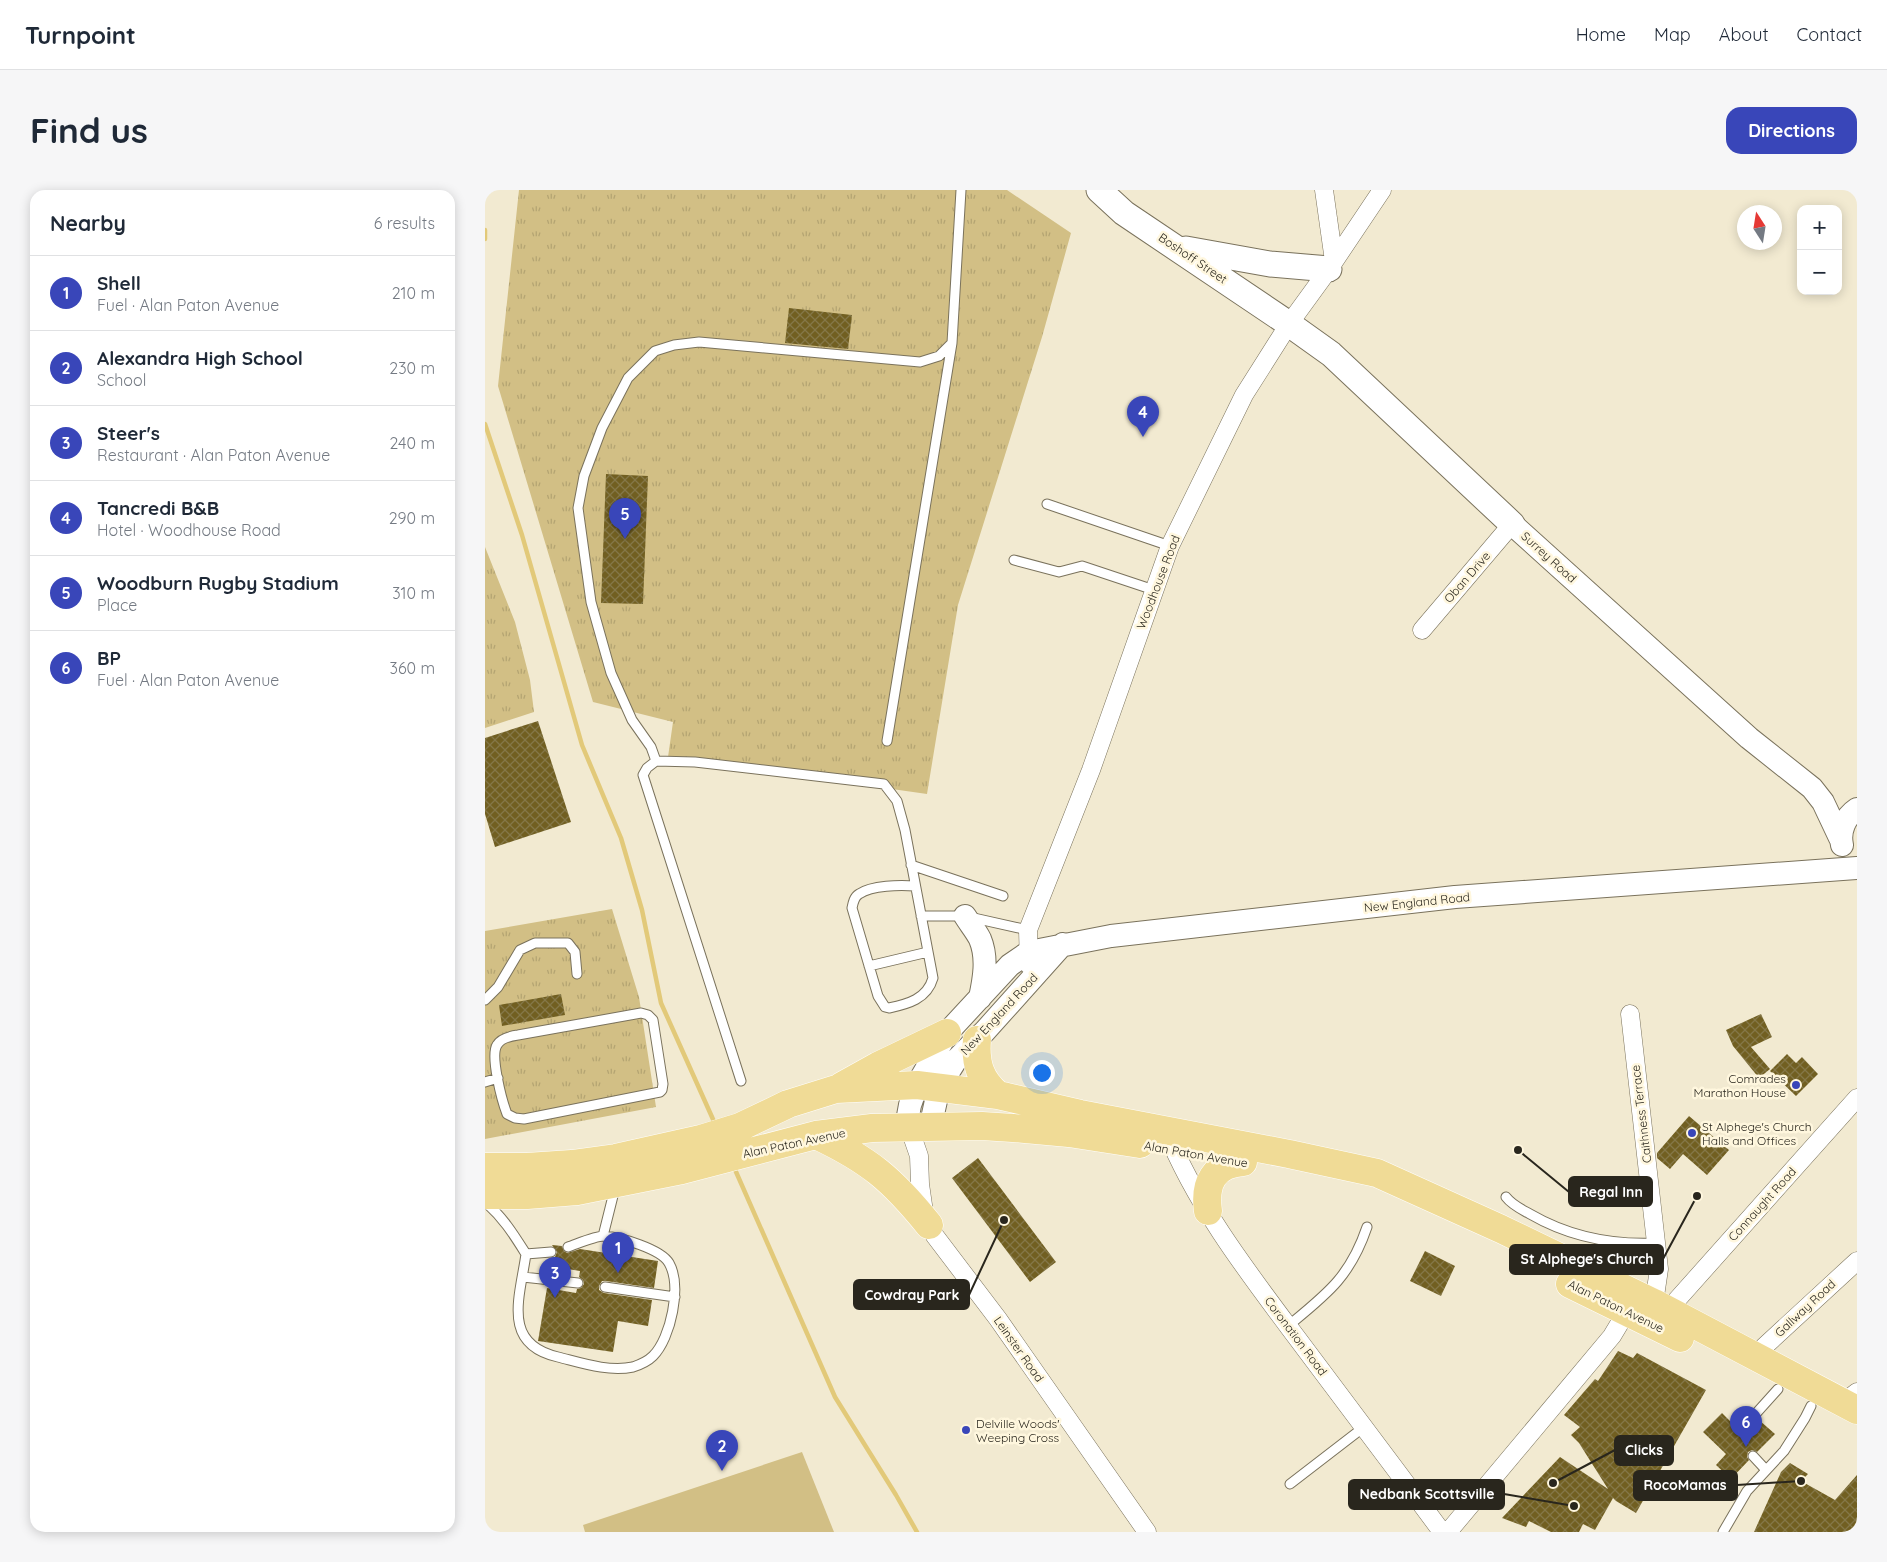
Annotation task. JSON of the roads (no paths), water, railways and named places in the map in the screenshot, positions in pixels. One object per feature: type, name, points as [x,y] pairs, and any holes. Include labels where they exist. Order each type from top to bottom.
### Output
[{"type":"main road","name":"Boshoff Street","points":[[1099,190],[1124,213],[1289,324]]},
{"type":"main road","points":[[1178,248],[1269,264],[1331,265]]},
{"type":"main road","name":"Surrey Road","points":[[1289,324],[1331,354],[1512,524]]},
{"type":"main road","points":[[849,1089],[878,1066],[947,1033]]},
{"type":"main road","points":[[977,1040],[978,1068],[990,1088],[998,1095]]},
{"type":"main road","name":"Alan Paton Avenue","points":[[485,1195],[527,1195],[568,1192],[615,1184],[706,1151],[740,1127],[788,1104],[849,1089],[921,1106],[982,1126],[1170,1140],[1377,1173],[1501,1229],[1661,1307],[1754,1356],[1852,1402]]},
{"type":"main road","name":"Alan Paton Avenue","points":[[485,1167],[572,1164],[616,1158],[706,1151],[746,1153],[816,1135],[872,1128],[921,1106],[998,1095],[1080,1114],[1243,1162],[1371,1191],[1493,1246],[1627,1311],[1857,1428]]},
{"type":"main road","points":[[816,1135],[856,1155],[882,1173],[907,1197],[929,1225]]},
{"type":"main road","points":[[1208,1211],[1206,1191],[1215,1174],[1230,1163],[1243,1162]]},
{"type":"street","points":[[1324,190],[1331,265]]},
{"type":"street","name":"Woodhouse Road","points":[[1030,981],[1028,941],[1170,546],[1244,395],[1289,324],[1382,190]]},
{"type":"street","name":"Oban Drive","points":[[1422,630],[1512,524]]},
{"type":"street","name":"Surrey Road","points":[[1512,524],[1749,738],[1812,788],[1823,802],[1850,858],[1857,864]]},
{"type":"street","name":"Surrey Road","points":[[1812,788],[1857,808]]},
{"type":"street","points":[[1841,841],[1846,819],[1857,808]]},
{"type":"street","name":"New England Road","points":[[1773,874],[1791,866],[1818,860],[1841,841]]},
{"type":"street","name":"New England Road","points":[[921,1106],[947,1033],[980,998],[1028,941],[1063,944],[1111,936],[1455,897],[1857,868]]},
{"type":"street","points":[[965,916],[980,939],[985,958],[985,975],[980,998]]},
{"type":"street","name":"New England Road","points":[[921,1106],[956,1060],[977,1040],[1063,944]]},
{"type":"street","name":"Caithness Terrace","points":[[1630,1014],[1659,1268],[1661,1307]]},
{"type":"street","name":"Connaught Road","points":[[1661,1307],[1857,1098]]},
{"type":"street","name":"Leinster Road","points":[[921,1106],[919,1156],[923,1204],[929,1225],[1004,1327],[1147,1532]]},
{"type":"street","name":"Coronation Road","points":[[1170,1140],[1186,1175],[1208,1211],[1288,1326],[1442,1532]]},
{"type":"street","name":"Gallway Road","points":[[1754,1356],[1857,1261]]},
{"type":"street","points":[[1448,1532],[1612,1336],[1627,1311]]},
{"type":"lane","points":[[887,741],[952,343],[961,190]]},
{"type":"lane","points":[[656,761],[651,747],[632,720],[611,673],[591,602],[579,508],[584,476],[602,428],[629,378],[655,351],[674,345],[699,342],[920,362],[939,356],[952,343]]},
{"type":"lane","points":[[1047,504],[1170,546]]},
{"type":"lane","points":[[1014,560],[1059,572],[1082,566],[1154,590]]},
{"type":"lane","points":[[741,1081],[643,775],[647,768],[656,761],[695,762],[884,784],[897,801],[905,830],[933,978],[930,987],[923,996],[914,1001],[885,1007],[878,996],[852,908],[859,894],[880,887],[900,884],[915,886]]},
{"type":"lane","points":[[911,864],[1003,896]]},
{"type":"lane","points":[[921,916],[965,916],[1028,941]]},
{"type":"lane","points":[[485,1000],[498,987],[520,950],[535,943],[568,943],[575,952],[577,974]]},
{"type":"lane","points":[[869,966],[928,952]]},
{"type":"lane","points":[[641,1013],[648,1015],[653,1020],[663,1087],[663,1090],[658,1094],[524,1119],[515,1118],[507,1114],[499,1078],[494,1055],[498,1043],[504,1039],[641,1013]]},
{"type":"lane","points":[[485,1082],[499,1078]]},
{"type":"lane","points":[[603,1236],[609,1218],[615,1184]]},
{"type":"lane","points":[[1506,1196],[1511,1203],[1542,1221],[1573,1233],[1615,1242],[1656,1243]]},
{"type":"lane","points":[[485,1202],[508,1225],[527,1254],[517,1311],[521,1332],[533,1348],[547,1355],[602,1368],[632,1367],[652,1358],[660,1347],[665,1334],[675,1296],[673,1275],[669,1263],[664,1257],[651,1249],[603,1236],[567,1247]]},
{"type":"lane","points":[[1288,1326],[1336,1284],[1360,1248],[1367,1227]]},
{"type":"lane","points":[[527,1254],[551,1252]]},
{"type":"lane","points":[[523,1276],[578,1283]]},
{"type":"lane","points":[[605,1287],[675,1296]]},
{"type":"lane","points":[[1743,1429],[1778,1389]]},
{"type":"lane","points":[[1723,1532],[1747,1490],[1784,1451],[1811,1406]]},
{"type":"lane","points":[[1290,1484],[1364,1427]]},
{"type":"lane","points":[[1753,1456],[1766,1470]]},
{"type":"waterway","points":[[485,230],[485,239]]},
{"type":"waterway","points":[[485,424],[522,535],[582,745],[621,838],[642,910],[661,1003],[716,1126]]},
{"type":"waterway","points":[[733,1165],[835,1397],[917,1532]]},
{"type":"place","name":"Tancredi B&B","points":[[1143,437]]},
{"type":"place","name":"Woodburn Rugby Stadium","points":[[625,539]]},
{"type":"place","name":"Comrades Marathon House","points":[[1796,1085]]},
{"type":"place","name":"St Alphege's Church Halls and Offices","points":[[1692,1133]]},
{"type":"place","name":"Regal Inn","points":[[1518,1150]]},
{"type":"place","name":"St Alphege's Church","points":[[1697,1196]]},
{"type":"place","name":"Cowdray Park","points":[[1004,1220]]},
{"type":"place","name":"Shell","points":[[618,1273]]},
{"type":"place","name":"Steer's","points":[[555,1298]]},
{"type":"place","name":"Delville Woods' Weeping Cross","points":[[966,1430]]},
{"type":"place","name":"BP","points":[[1746,1447]]},
{"type":"place","name":"Alexandra High School","points":[[722,1471]]},
{"type":"place","name":"RocoMamas","points":[[1801,1481]]},
{"type":"place","name":"Clicks","points":[[1553,1483]]},
{"type":"place","name":"Nedbank Scottsville","points":[[1574,1506]]}]
